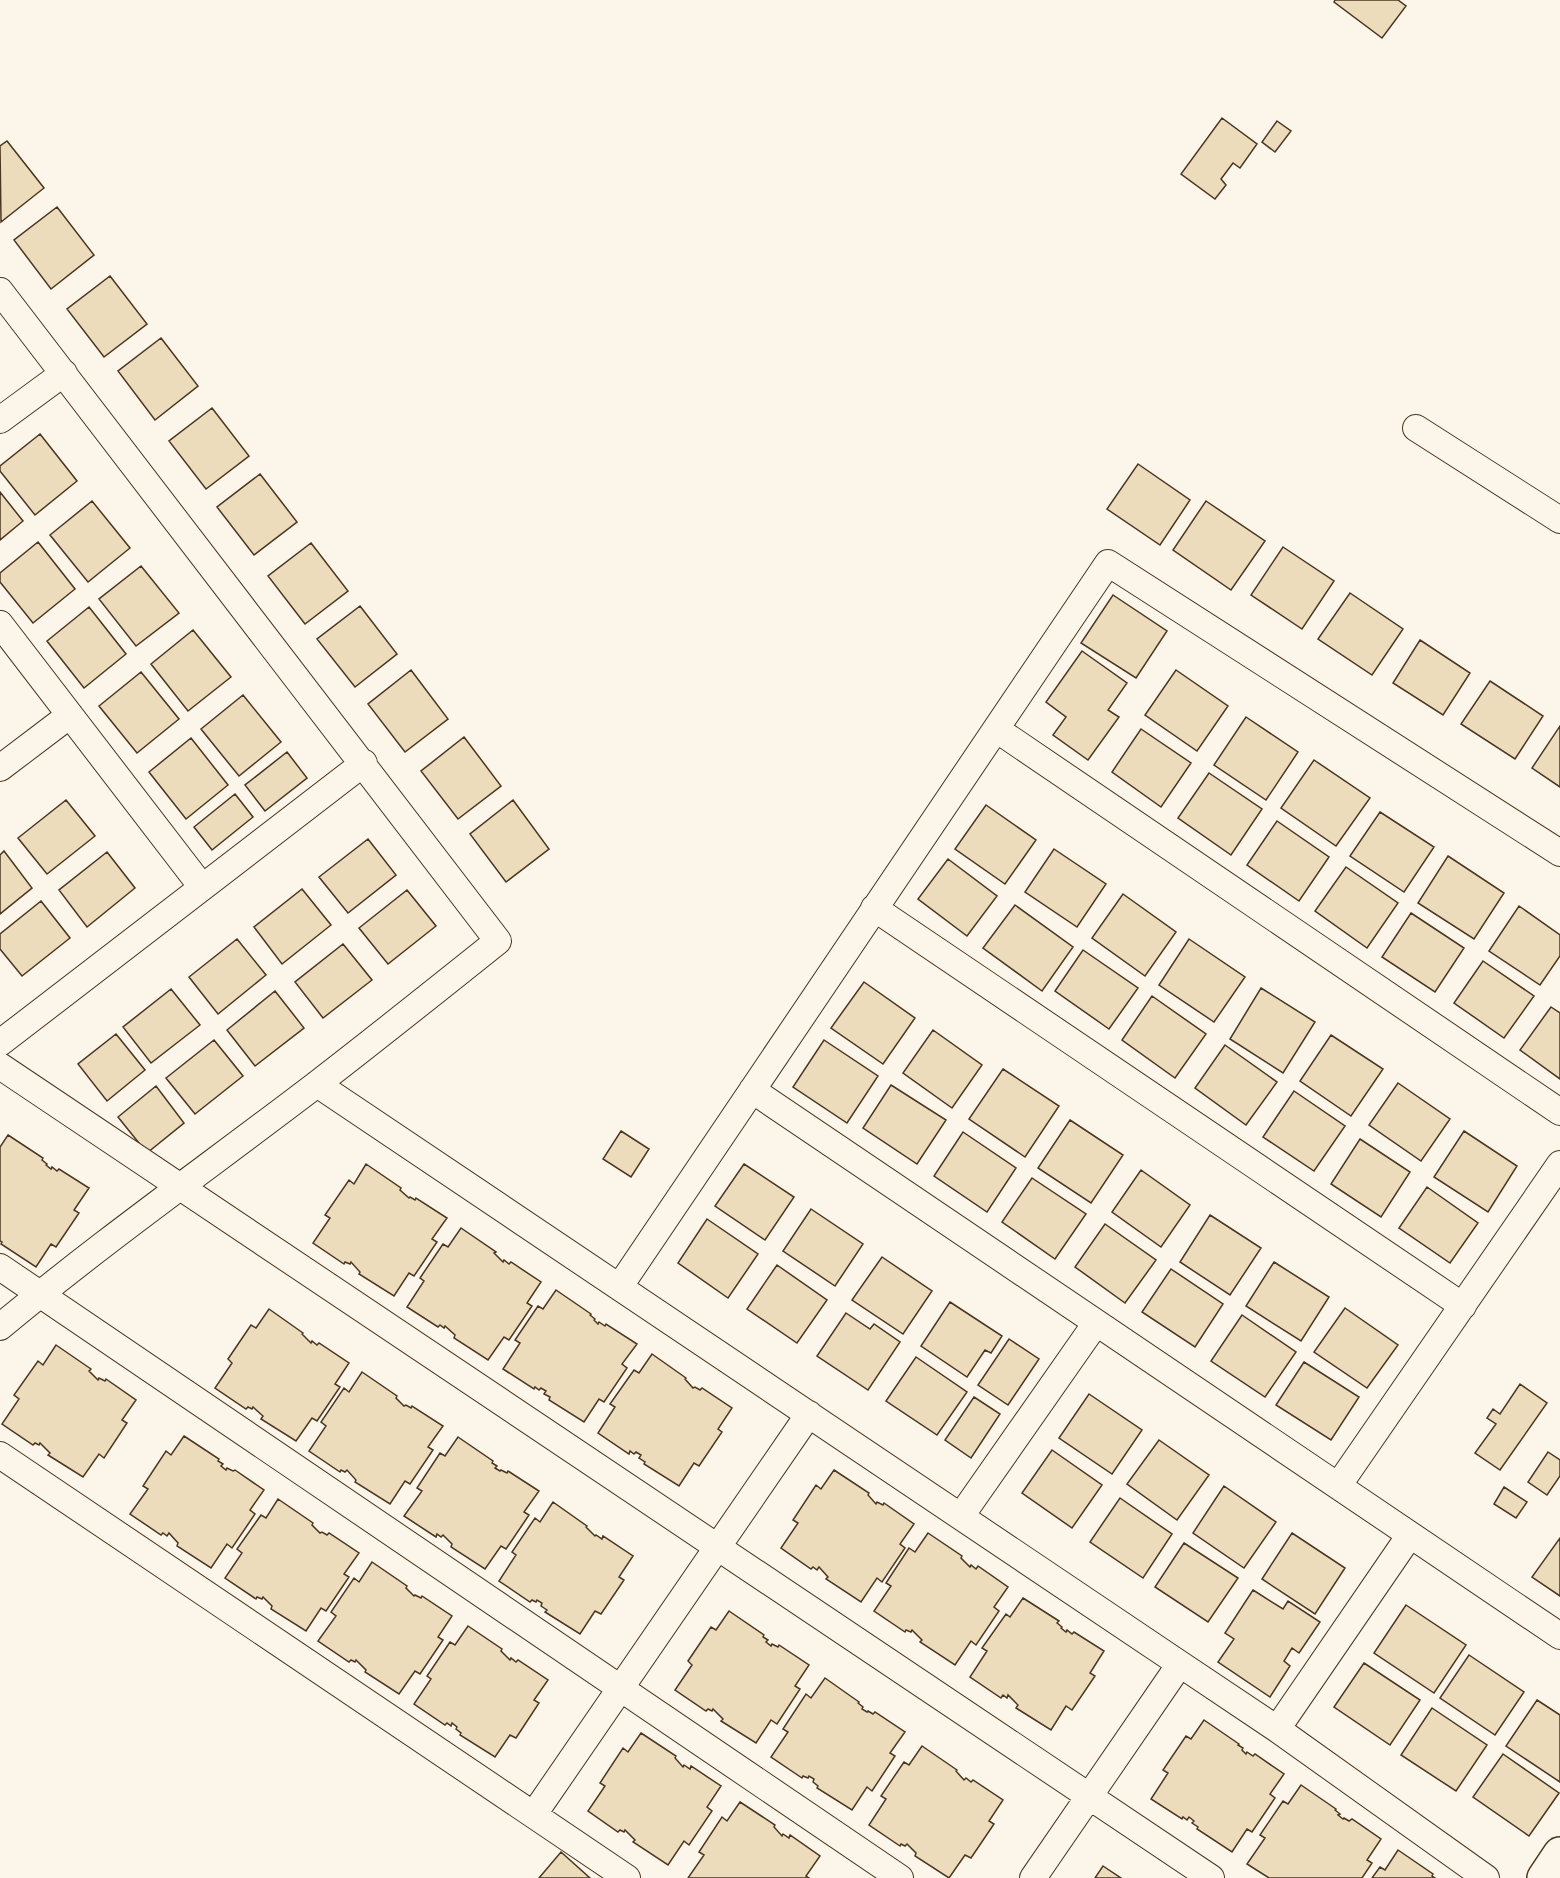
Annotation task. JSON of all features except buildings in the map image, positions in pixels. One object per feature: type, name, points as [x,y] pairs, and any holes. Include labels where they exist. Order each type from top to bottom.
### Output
[{"type":"street","points":[[0,291],[498,941],[316,1084],[38,1295],[0,1327]]},
{"type":"street","points":[[0,420],[64,373]]},
{"type":"street","points":[[1416,428],[1560,520]]},
{"type":"street","points":[[620,1286],[1108,563],[1560,853]]},
{"type":"street","points":[[0,624],[202,887]]},
{"type":"street","points":[[0,768],[70,714]]},
{"type":"street","points":[[996,729],[1560,1112]]},
{"type":"street","points":[[0,1043],[364,764]]},
{"type":"street","points":[[874,908],[1463,1306]]},
{"type":"street","points":[[0,1066],[1211,1878]]},
{"type":"street","points":[[316,1084],[1277,1729],[1486,1878]]},
{"type":"street","points":[[752,1090],[1560,1636]]},
{"type":"street","points":[[1338,1486],[1560,1164]]},
{"type":"street","points":[[0,1267],[38,1295],[900,1878]]},
{"type":"street","points":[[961,1516],[1096,1323]]},
{"type":"street","points":[[534,1814],[809,1414]]},
{"type":"street","points":[[0,1455],[627,1878]]},
{"type":"street","points":[[1277,1729],[1410,1535]]},
{"type":"street","points":[[1033,1878],[1180,1664]]},
{"type":"street","points":[[1544,1878],[1560,1854]]}]
